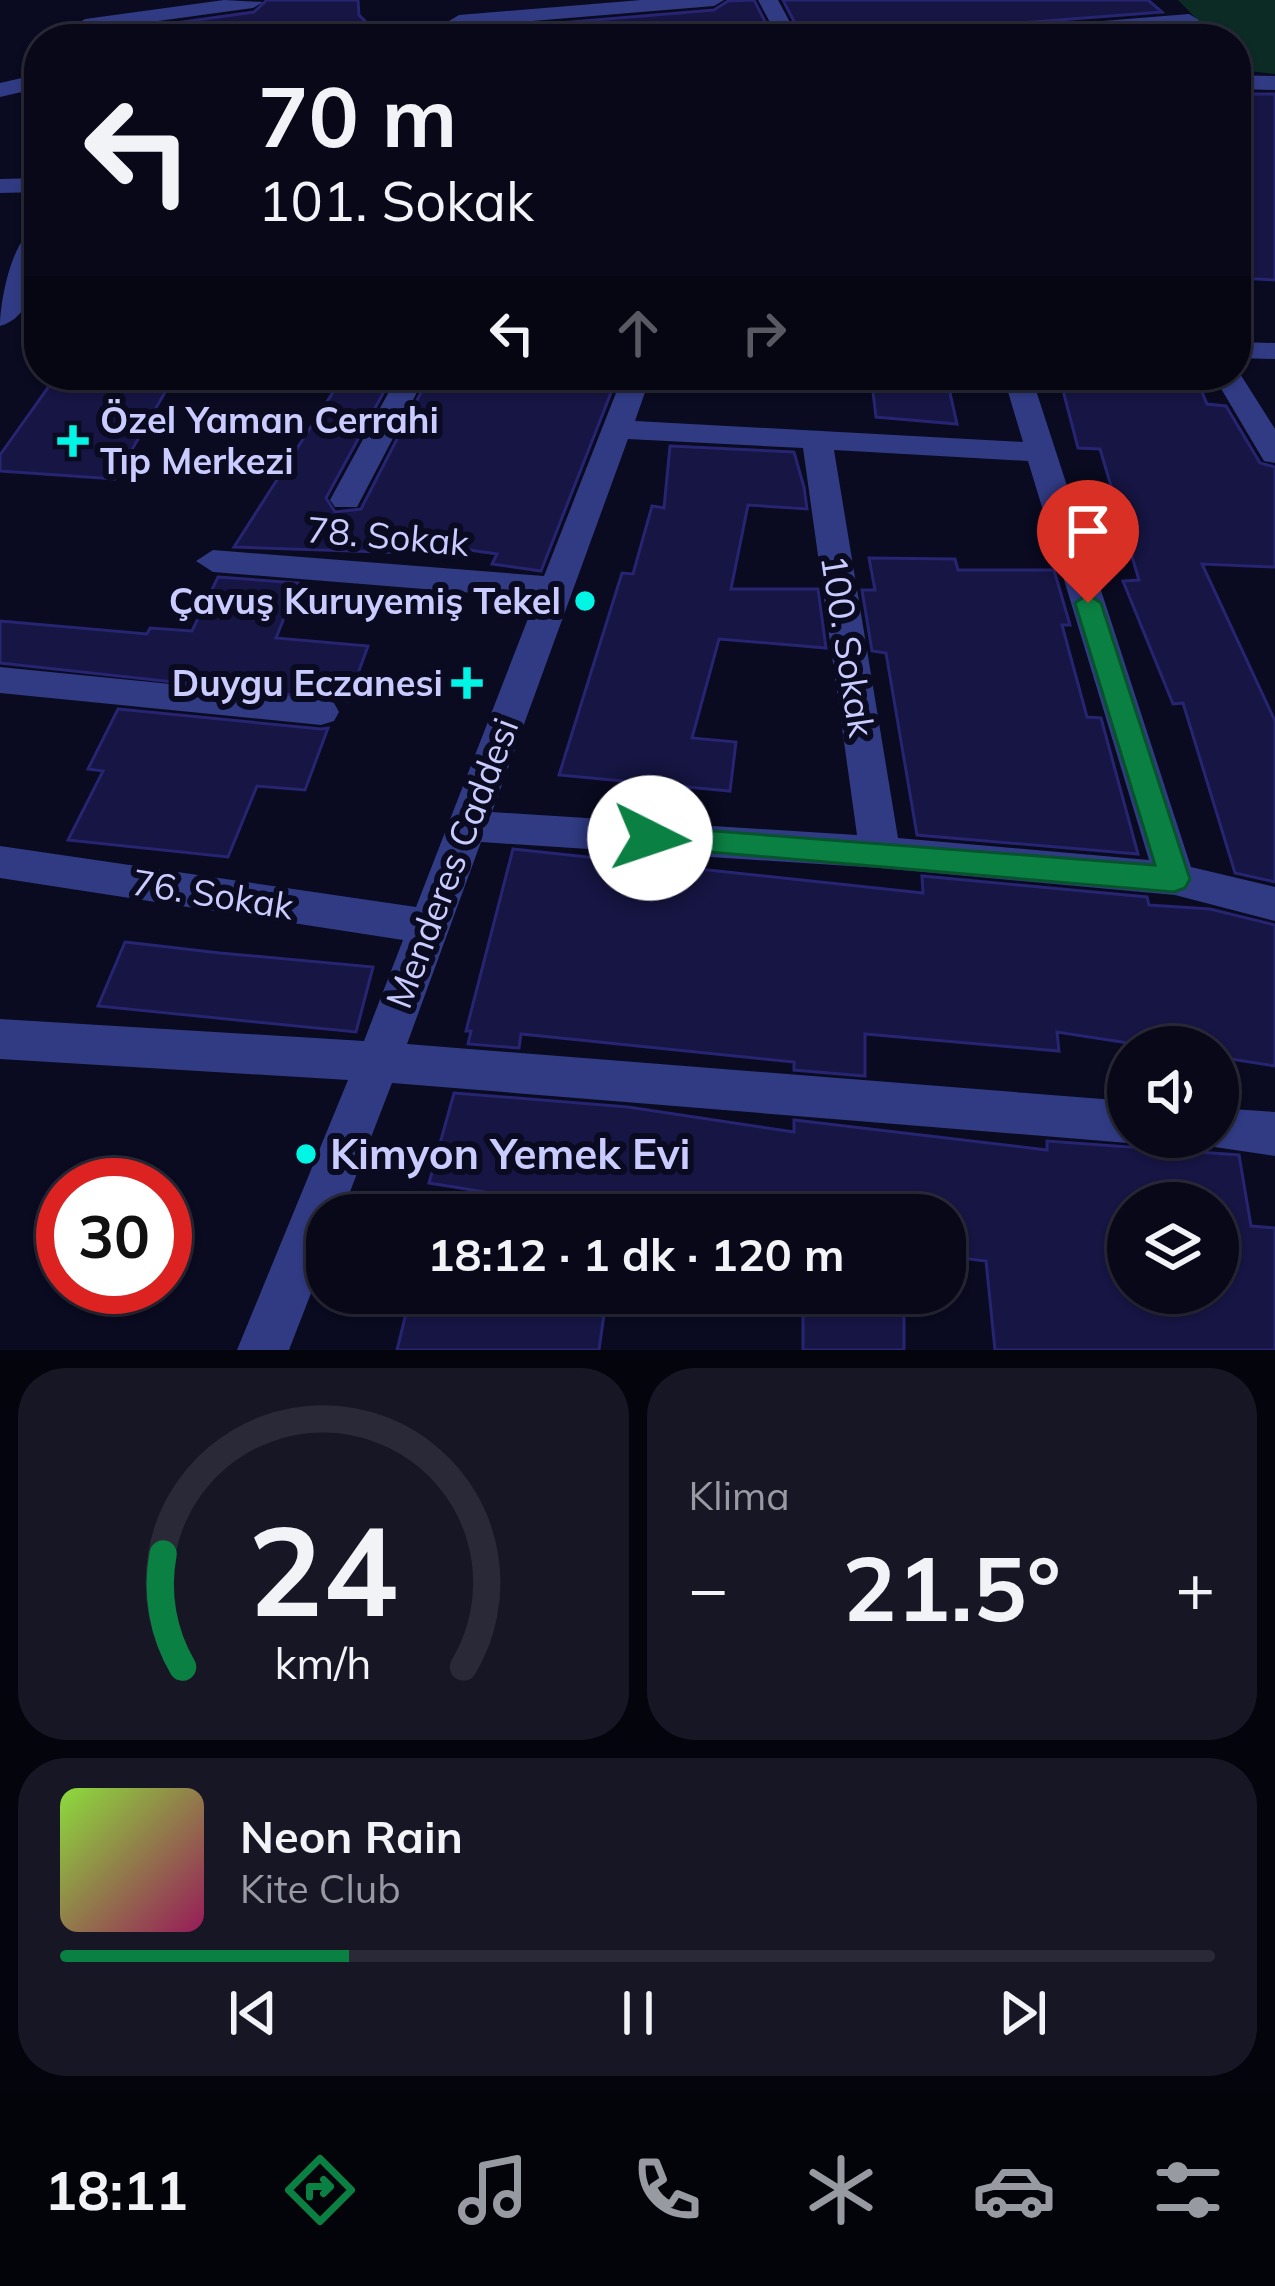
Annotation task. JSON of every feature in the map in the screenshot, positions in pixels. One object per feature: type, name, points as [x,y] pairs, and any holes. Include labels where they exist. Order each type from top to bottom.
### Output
[{"type":"street","points":[[515,24],[714,0]]},
{"type":"street","points":[[1168,0],[1194,24]]},
{"type":"street","points":[[129,24],[253,2]]},
{"type":"street","points":[[1141,24],[1190,20]]},
{"type":"street","points":[[13,307],[24,276]]},
{"type":"street","points":[[346,500],[404,390]]},
{"type":"street","name":"Menderes Caddesi","points":[[263,1350],[378,1062],[632,390]]},
{"type":"street","points":[[1021,390],[1174,879]]},
{"type":"street","points":[[1236,390],[1275,454]]},
{"type":"street","points":[[617,430],[1040,452]]},
{"type":"street","name":"100. Sokak","points":[[817,440],[880,852]]},
{"type":"street","name":"78. Sokak","points":[[213,561],[556,588]]},
{"type":"street","points":[[0,680],[321,712]]},
{"type":"street","points":[[466,826],[880,852],[1174,879],[1275,904]]},
{"type":"street","name":"76. Sokak","points":[[0,862],[426,926]]},
{"type":"street","points":[[0,1040],[378,1062],[1107,1120]]},
{"type":"street","points":[[1239,1132],[1275,1135]]},
{"type":"green space","points":[[1178,0],[1275,0],[1275,74],[1251,71],[1251,24],[1201,24]]},
{"type":"building","points":[[267,0],[358,0],[359,15],[368,24],[168,24],[254,12]]},
{"type":"building","points":[[754,0],[766,24],[546,24],[714,10],[728,1]]},
{"type":"building","points":[[783,0],[1148,0],[1162,12],[1007,24],[795,24]]},
{"type":"building","points":[[1251,94],[1275,94],[1275,280],[1251,279]]},
{"type":"building","name":"Özel Yaman Cerrahi Tıp Merkezi","points":[[46,390],[166,390],[115,479],[0,471],[0,455]]},
{"type":"building","points":[[334,390],[385,390],[326,498],[335,512],[361,509],[422,390],[612,390],[541,571],[492,564],[497,554],[413,542],[410,553],[234,547]]},
{"type":"building","points":[[873,390],[949,390],[957,424],[876,417]]},
{"type":"building","points":[[1063,390],[1201,390],[1207,404],[1226,406],[1260,463],[1275,467],[1275,567],[1202,564],[1275,721],[1275,882],[1235,873],[1183,703],[1173,704],[1123,581],[1139,580],[1100,449],[1078,448]]},
{"type":"building","points":[[670,446],[794,452],[804,487],[807,509],[748,505],[731,589],[818,589],[826,648],[719,639],[692,738],[736,742],[730,791],[559,775],[622,573],[633,574],[652,506],[664,508]]},
{"type":"building","points":[[869,558],[955,559],[958,570],[1054,570],[1070,625],[1062,625],[1087,717],[1101,718],[1138,854],[917,835],[886,653],[872,651],[862,590],[875,590]]},
{"type":"building","points":[[218,577],[298,583],[276,638],[368,646],[348,701],[0,663],[0,621],[147,634],[150,628],[192,631]]},
{"type":"building","points":[[118,709],[328,728],[305,790],[257,786],[228,857],[68,840],[103,771],[88,769]]},
{"type":"building","points":[[513,849],[923,893],[922,876],[1147,897],[1149,905],[1210,909],[1275,925],[1275,1066],[1239,1060],[1239,1026],[1107,1026],[1107,1040],[1057,1032],[1059,1051],[865,1034],[865,1076],[794,1070],[794,1062],[521,1034],[519,1048],[468,1044],[471,1031],[466,1031]]},
{"type":"building","points":[[125,942],[373,967],[356,1032],[98,1006]]},
{"type":"building","points":[[454,1093],[628,1107],[794,1132],[794,1120],[1047,1150],[1047,1141],[1107,1145],[1107,1158],[1239,1155],[1251,1226],[1275,1228],[1275,1350],[995,1350],[986,1261],[966,1259],[966,1194],[497,1194],[429,1183]]},
{"type":"building","points":[[406,1314],[604,1314],[599,1350],[397,1350]]},
{"type":"building","points":[[803,1314],[904,1314],[904,1350],[803,1350]]},
{"type":"place","name":"Özel Yaman Cerrahi Tıp Merkezi","points":[[73,441]]},
{"type":"place","name":"Çavuş Kuruyemiş Tekel","points":[[585,601]]},
{"type":"place","name":"Duygu Eczanesi","points":[[467,683]]},
{"type":"place","name":"Kimyon Yemek Evi","points":[[306,1154]]},
{"type":"route","points":[[650,838],[880,852],[1174,879],[1088,603]]}]
